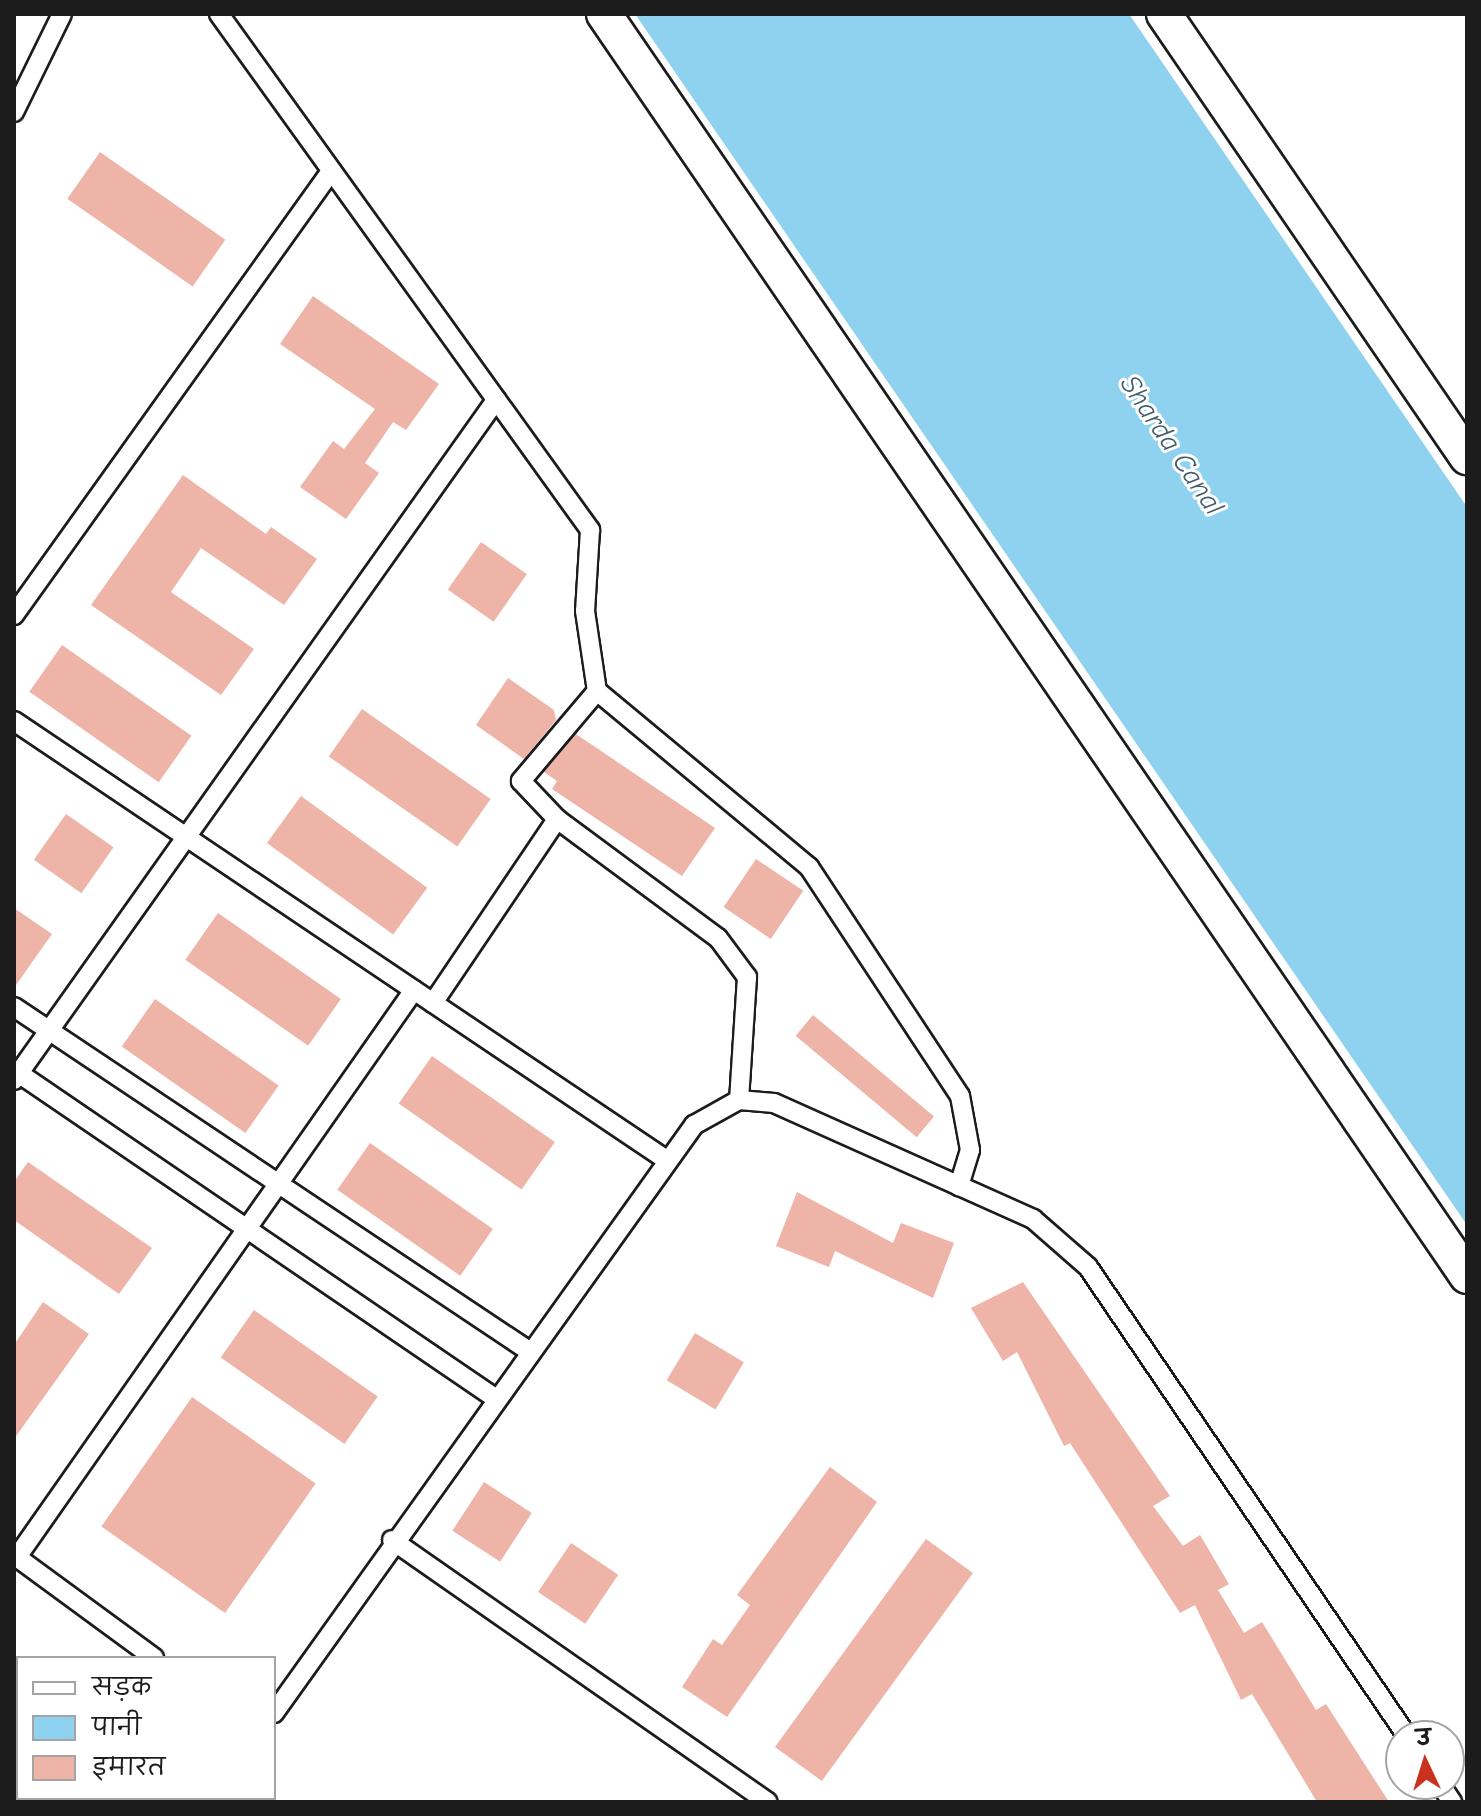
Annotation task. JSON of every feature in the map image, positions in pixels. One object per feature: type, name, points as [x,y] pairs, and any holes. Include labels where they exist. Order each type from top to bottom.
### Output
[{"type":"street","points":[[604,14],[1467,1276]]},
{"type":"street","points":[[1164,14],[1467,457]]},
{"type":"lane","points":[[14,112],[62,14]]},
{"type":"lane","points":[[219,14],[590,530],[585,611],[597,691],[809,867],[960,1096],[970,1150],[959,1186]]},
{"type":"lane","points":[[14,615],[331,171]]},
{"type":"lane","points":[[495,1398],[16,1075],[496,400]]},
{"type":"lane","points":[[597,691],[521,781],[557,819],[718,938],[747,977],[739,1100]]},
{"type":"lane","points":[[14,721],[668,1161]]},
{"type":"lane","points":[[433,1003],[557,819]]},
{"type":"lane","points":[[151,1656],[16,1556],[414,990]]},
{"type":"lane","points":[[14,1007],[529,1351]]},
{"type":"lane","points":[[276,1710],[392,1540],[694,1125],[739,1100],[774,1103],[1033,1219],[1088,1267],[1396,1720]]},
{"type":"lane","points":[[392,1540],[768,1802]]},
{"type":"water","name":"Sharda Canal","points":[[635,14],[1129,14],[1467,507],[1467,1225]]},
{"type":"building","points":[[100,152],[225,240],[193,286],[67,199]]},
{"type":"building","points":[[313,296],[439,384],[406,430],[393,422],[365,463],[379,473],[346,519],[300,487],[333,441],[344,449],[375,409],[280,344]]},
{"type":"building","points":[[183,475],[266,534],[271,527],[317,559],[284,605],[201,548],[171,592],[254,649],[221,695],[91,605]]},
{"type":"building","points":[[481,542],[527,574],[494,622],[448,590]]},
{"type":"building","points":[[62,645],[191,736],[159,782],[29,692]]},
{"type":"building","points":[[508,678],[554,710],[556,720],[524,759],[476,725]]},
{"type":"building","points":[[362,709],[491,799],[457,847],[329,757]]},
{"type":"building","points":[[576,734],[715,828],[682,876],[552,789],[557,781],[544,772]]},
{"type":"building","points":[[301,796],[427,888],[393,935],[267,843]]},
{"type":"building","points":[[66,814],[114,847],[81,893],[34,860]]},
{"type":"building","points":[[756,859],[803,891],[771,939],[724,907]]},
{"type":"building","points":[[14,908],[52,934],[14,988]]},
{"type":"building","points":[[218,913],[341,999],[308,1046],[185,960]]},
{"type":"building","points":[[155,999],[279,1086],[245,1133],[122,1047]]},
{"type":"building","points":[[813,1015],[934,1117],[917,1137],[796,1036]]},
{"type":"building","points":[[432,1056],[555,1142],[522,1190],[399,1104]]},
{"type":"building","points":[[370,1143],[493,1229],[460,1276],[337,1190]]},
{"type":"building","points":[[28,1162],[152,1248],[119,1294],[14,1220],[14,1182]]},
{"type":"building","points":[[797,1192],[893,1243],[901,1223],[954,1243],[933,1298],[835,1251],[829,1267],[776,1246]]},
{"type":"building","points":[[1023,1282],[1170,1496],[1153,1506],[1183,1546],[1200,1535],[1229,1584],[1218,1590],[1244,1633],[1262,1622],[1316,1710],[1326,1704],[1389,1802],[1317,1802],[1252,1694],[1241,1700],[1195,1605],[1180,1613],[1070,1443],[1064,1446],[1017,1352],[1003,1361],[971,1308]]},
{"type":"building","points":[[43,1302],[89,1334],[14,1439],[14,1345]]},
{"type":"building","points":[[254,1310],[378,1397],[344,1444],[221,1358]]},
{"type":"building","points":[[695,1333],[744,1362],[716,1410],[667,1380]]},
{"type":"building","points":[[192,1397],[316,1484],[225,1613],[101,1526]]},
{"type":"building","points":[[830,1467],[877,1502],[727,1717],[682,1687],[713,1639],[722,1645],[750,1605],[737,1595]]},
{"type":"building","points":[[484,1482],[532,1513],[500,1562],[452,1531]]},
{"type":"building","points":[[926,1539],[973,1573],[822,1781],[775,1747]]},
{"type":"building","points":[[571,1543],[618,1575],[585,1624],[538,1592]]}]
